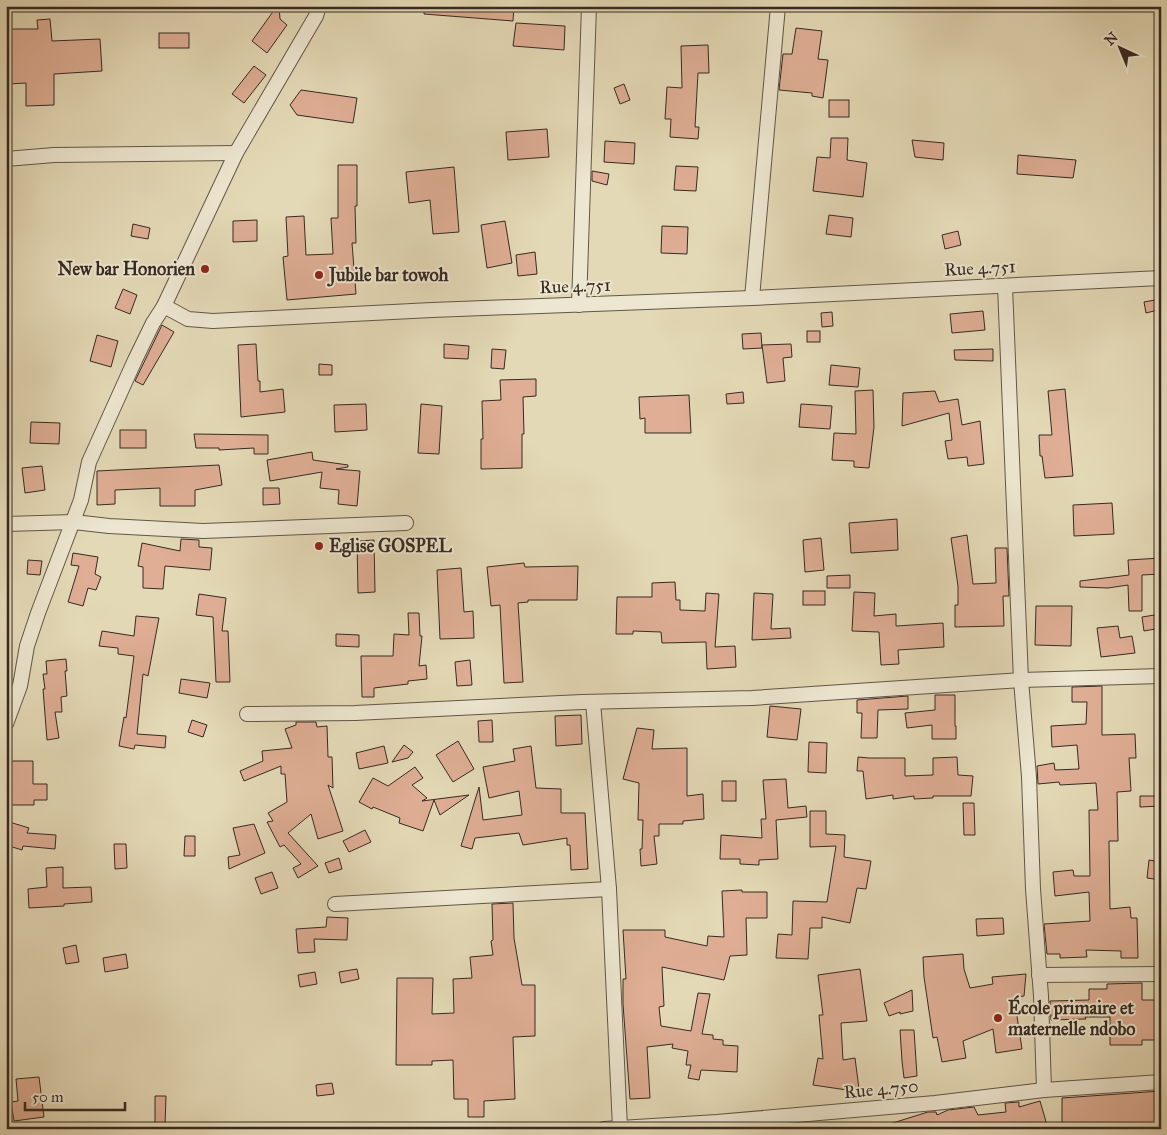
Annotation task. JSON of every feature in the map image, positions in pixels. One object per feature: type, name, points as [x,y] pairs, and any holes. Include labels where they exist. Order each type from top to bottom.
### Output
[{"type":"street","points":[[6,724],[20,686],[27,646],[38,613],[81,500],[89,462],[135,360],[153,323],[164,306],[236,153],[316,16],[318,6]]},
{"type":"street","points":[[579,305],[589,6]]},
{"type":"street","points":[[752,298],[778,6]]},
{"type":"street","points":[[6,159],[54,155],[236,153]]},
{"type":"street","name":"Rue 4.751","points":[[164,306],[188,319],[213,321],[1161,278]]},
{"type":"street","points":[[1005,286],[1021,680],[1029,777],[1044,1090]]},
{"type":"street","points":[[6,524],[74,522],[195,531],[406,523]]},
{"type":"street","points":[[247,714],[355,713],[593,702],[752,698],[1021,680],[1161,676]]},
{"type":"street","points":[[593,702],[612,930],[620,1128]]},
{"type":"street","points":[[335,904],[609,889]]},
{"type":"street","points":[[1039,975],[1161,974]]},
{"type":"street","name":"Rue 4.750","points":[[604,1129],[717,1122],[935,1103],[1044,1090],[1161,1082]]},
{"type":"building","points":[[277,6],[279,6],[280,19],[287,25],[267,53],[252,41]]},
{"type":"building","points":[[424,6],[514,6],[513,21],[424,14]]},
{"type":"building","points":[[50,19],[52,41],[100,39],[102,71],[54,74],[54,105],[26,106],[26,83],[8,84],[6,29],[38,29],[37,20]]},
{"type":"building","points":[[516,23],[565,26],[564,50],[513,46]]},
{"type":"building","points":[[796,28],[822,31],[818,59],[828,60],[823,98],[812,96],[812,93],[779,90],[783,54],[792,54]]},
{"type":"building","points":[[159,33],[189,33],[189,48],[159,48]]},
{"type":"building","points":[[708,45],[709,73],[698,73],[695,127],[699,127],[698,139],[670,137],[671,119],[665,119],[667,87],[682,88],[681,46]]},
{"type":"building","points":[[254,66],[266,75],[244,103],[232,94]]},
{"type":"building","points":[[624,84],[630,100],[620,104],[614,88]]},
{"type":"building","points":[[301,90],[357,98],[353,123],[297,115],[290,105]]},
{"type":"building","points":[[829,100],[849,100],[849,117],[829,117]]},
{"type":"building","points":[[547,129],[549,157],[508,160],[506,132]]},
{"type":"building","points":[[831,138],[848,138],[847,160],[867,163],[863,197],[813,191],[817,157],[830,158]]},
{"type":"building","points":[[912,140],[944,143],[943,160],[915,157]]},
{"type":"building","points":[[605,141],[635,143],[634,164],[604,162]]},
{"type":"building","points":[[1018,155],[1076,160],[1073,178],[1017,174]]},
{"type":"building","points":[[338,165],[357,165],[356,243],[352,243],[356,294],[287,300],[283,257],[288,256],[286,217],[304,216],[306,255],[333,254],[331,218],[338,218]]},
{"type":"building","points":[[676,166],[698,167],[696,191],[674,190]]},
{"type":"building","points":[[454,167],[459,232],[433,234],[430,200],[409,203],[406,172]]},
{"type":"building","points":[[592,171],[609,174],[607,185],[592,181]]},
{"type":"building","points":[[829,215],[853,218],[851,237],[826,234]]},
{"type":"building","points":[[257,220],[257,241],[233,242],[233,221]]},
{"type":"building","points":[[505,221],[512,263],[487,268],[481,225]]},
{"type":"building","points":[[133,224],[150,228],[148,239],[131,236]]},
{"type":"building","points":[[662,226],[688,227],[687,254],[661,253]]},
{"type":"building","points":[[958,231],[961,245],[945,249],[942,235]]},
{"type":"building","points":[[535,252],[537,274],[518,276],[516,255]]},
{"type":"building","points":[[123,289],[137,295],[130,314],[115,308]]},
{"type":"building","points":[[1155,300],[1158,310],[1146,313],[1144,302]]},
{"type":"building","points":[[983,311],[985,330],[952,333],[950,314]]},
{"type":"building","points":[[832,312],[833,326],[822,327],[821,313]]},
{"type":"building","points":[[162,325],[174,332],[143,385],[135,381]]},
{"type":"building","points":[[807,331],[820,331],[820,342],[807,342]]},
{"type":"building","points":[[761,333],[762,348],[743,349],[742,334]]},
{"type":"building","points":[[97,335],[118,341],[111,367],[90,361]]},
{"type":"building","points":[[256,344],[260,392],[283,389],[285,412],[241,417],[238,345]]},
{"type":"building","points":[[444,344],[469,346],[468,359],[444,358]]},
{"type":"building","points":[[791,344],[792,357],[783,358],[785,381],[767,383],[762,345]]},
{"type":"building","points":[[492,349],[506,350],[504,369],[491,368]]},
{"type":"building","points":[[993,349],[993,361],[955,360],[954,350]]},
{"type":"building","points":[[319,364],[332,365],[332,375],[319,375]]},
{"type":"building","points":[[831,365],[860,368],[858,387],[829,385]]},
{"type":"building","points":[[536,379],[536,396],[523,397],[524,434],[522,434],[522,468],[481,469],[481,439],[483,439],[482,401],[501,400],[500,380]]},
{"type":"building","points":[[1065,389],[1073,476],[1045,478],[1042,456],[1040,456],[1039,435],[1052,435],[1048,391]]},
{"type":"building","points":[[873,390],[874,427],[869,468],[854,467],[854,461],[832,460],[834,433],[856,434],[855,391]]},
{"type":"building","points":[[935,391],[939,402],[958,399],[962,425],[980,421],[984,464],[968,466],[967,457],[948,459],[945,441],[952,440],[949,413],[902,426],[903,393]]},
{"type":"building","points":[[743,392],[744,403],[727,404],[726,394]]},
{"type":"building","points":[[689,395],[691,433],[645,433],[645,418],[640,419],[639,397]]},
{"type":"building","points":[[366,404],[367,430],[335,432],[334,405]]},
{"type":"building","points":[[421,404],[442,406],[439,454],[418,453]]},
{"type":"building","points":[[801,404],[832,406],[830,429],[799,427]]},
{"type":"building","points":[[31,422],[60,423],[59,444],[30,443]]},
{"type":"building","points":[[120,430],[146,430],[146,448],[120,448]]},
{"type":"building","points":[[194,434],[268,435],[268,454],[254,454],[254,448],[219,450],[219,448],[196,448]]},
{"type":"building","points":[[312,452],[313,460],[348,465],[348,467],[336,469],[360,471],[357,506],[338,504],[339,490],[320,488],[322,472],[270,481],[267,460]]},
{"type":"building","points":[[219,465],[222,485],[195,490],[195,506],[160,506],[160,488],[115,490],[115,504],[97,505],[97,471]]},
{"type":"building","points":[[42,466],[45,490],[25,493],[22,468]]},
{"type":"building","points":[[263,488],[279,488],[280,504],[263,505]]},
{"type":"building","points":[[1112,503],[1114,534],[1074,536],[1073,505]]},
{"type":"building","points":[[897,519],[898,550],[851,553],[849,523]]},
{"type":"building","points":[[967,535],[973,584],[996,583],[995,548],[1007,548],[1009,596],[1003,596],[1004,626],[955,627],[955,605],[958,605],[958,586],[951,538]]},
{"type":"building","points":[[821,538],[824,570],[805,572],[803,540]]},
{"type":"building","points":[[181,539],[199,540],[199,547],[212,548],[210,570],[165,566],[163,589],[143,588],[143,567],[138,566],[142,543],[180,551]]},
{"type":"building","points":[[374,540],[375,592],[358,593],[357,541]]},
{"type":"building","points":[[73,553],[98,557],[95,574],[101,577],[96,590],[88,588],[83,606],[68,602],[79,566],[71,565]]},
{"type":"building","points":[[1161,558],[1161,574],[1142,575],[1142,611],[1129,611],[1128,585],[1108,588],[1080,587],[1080,581],[1129,575],[1128,560]]},
{"type":"building","points":[[28,560],[42,561],[40,575],[27,574]]},
{"type":"building","points":[[524,563],[525,567],[578,566],[577,600],[528,600],[528,602],[518,603],[523,682],[504,683],[500,605],[491,606],[487,567]]},
{"type":"building","points":[[461,568],[464,612],[473,611],[474,638],[440,639],[437,570]]},
{"type":"building","points":[[850,575],[850,588],[827,588],[827,576]]},
{"type":"building","points":[[675,582],[676,600],[680,600],[680,610],[705,611],[706,593],[719,594],[715,647],[735,646],[736,667],[707,669],[706,642],[662,643],[661,632],[633,631],[633,634],[616,634],[617,597],[652,597],[652,583]]},
{"type":"building","points":[[803,591],[825,591],[825,605],[803,605]]},
{"type":"building","points":[[854,592],[875,593],[874,616],[896,614],[896,626],[943,623],[944,647],[898,650],[899,664],[881,665],[879,632],[852,631]]},
{"type":"building","points":[[754,593],[773,594],[771,629],[790,628],[791,638],[752,640]]},
{"type":"building","points":[[199,594],[226,598],[222,631],[228,631],[230,682],[216,682],[213,617],[196,615]]},
{"type":"building","points":[[1036,606],[1072,606],[1071,646],[1035,645]]},
{"type":"building","points":[[408,613],[419,613],[420,636],[422,636],[419,666],[426,665],[427,679],[408,681],[408,684],[374,688],[374,697],[362,697],[361,656],[393,656],[394,634],[409,635]]},
{"type":"building","points":[[1161,614],[1161,628],[1144,631],[1142,617]]},
{"type":"building","points":[[136,616],[159,618],[148,676],[143,674],[137,734],[166,736],[165,748],[135,745],[134,749],[119,746],[124,717],[126,718],[134,656],[118,654],[118,648],[99,646],[102,631],[134,636]]},
{"type":"building","points":[[1118,626],[1120,638],[1132,636],[1135,653],[1101,657],[1097,628]]},
{"type":"building","points":[[336,634],[359,635],[359,647],[336,646]]},
{"type":"building","points":[[66,659],[67,696],[61,697],[62,712],[55,712],[59,738],[47,740],[43,689],[45,689],[43,674],[47,674],[46,661]]},
{"type":"building","points":[[470,660],[472,685],[457,686],[455,662]]},
{"type":"building","points":[[181,679],[210,683],[207,698],[179,693]]},
{"type":"building","points":[[1102,686],[1102,735],[1135,734],[1136,758],[1129,758],[1131,791],[1117,792],[1118,841],[1109,841],[1110,909],[1130,907],[1131,918],[1137,918],[1138,958],[1121,958],[1121,951],[1086,950],[1087,957],[1060,958],[1060,954],[1047,954],[1044,924],[1090,921],[1089,892],[1055,896],[1053,872],[1073,870],[1074,876],[1090,876],[1089,810],[1098,810],[1096,783],[1060,785],[1059,782],[1038,784],[1037,766],[1054,763],[1055,770],[1079,769],[1077,745],[1052,747],[1051,726],[1086,724],[1087,702],[1072,702],[1072,687]]},
{"type":"building","points":[[935,695],[955,695],[956,739],[932,739],[932,725],[907,728],[905,713],[935,710]]},
{"type":"building","points":[[908,696],[908,709],[878,710],[877,738],[861,738],[862,713],[857,713],[857,700]]},
{"type":"building","points":[[770,706],[801,709],[797,740],[767,737]]},
{"type":"building","points":[[581,715],[582,744],[556,746],[555,716]]},
{"type":"building","points":[[192,720],[207,725],[203,737],[188,732]]},
{"type":"building","points":[[492,720],[493,742],[479,742],[478,721]]},
{"type":"building","points":[[296,722],[316,722],[317,727],[327,726],[328,757],[332,757],[333,788],[328,785],[343,831],[318,839],[311,814],[288,833],[318,866],[298,878],[293,868],[301,864],[284,845],[280,847],[267,822],[273,821],[268,813],[287,802],[285,774],[281,774],[281,766],[244,781],[240,771],[263,761],[262,751],[292,748],[285,729],[296,725]]},
{"type":"building","points":[[637,728],[654,730],[652,749],[687,748],[687,796],[703,794],[704,819],[683,821],[683,824],[659,824],[659,836],[654,836],[657,864],[641,866],[640,849],[642,849],[643,820],[638,820],[639,783],[623,779]]},
{"type":"building","points":[[458,741],[474,769],[453,782],[436,755]]},
{"type":"building","points":[[809,742],[827,743],[826,773],[808,772]]},
{"type":"building","points":[[404,745],[413,752],[408,758],[392,762]]},
{"type":"building","points":[[384,746],[388,763],[359,769],[356,753]]},
{"type":"building","points":[[531,746],[536,788],[561,789],[561,813],[585,813],[588,869],[571,870],[570,845],[567,845],[567,838],[523,845],[519,833],[475,838],[472,849],[461,846],[479,787],[483,820],[522,815],[519,791],[489,798],[483,767],[515,761],[513,749]]},
{"type":"building","points":[[858,757],[905,758],[905,776],[933,775],[933,758],[957,757],[958,775],[973,776],[971,796],[933,796],[933,798],[914,799],[914,796],[893,799],[893,795],[866,799],[863,771],[857,771]]},
{"type":"building","points":[[8,761],[33,761],[33,784],[47,784],[47,800],[34,800],[34,805],[6,805]]},
{"type":"building","points":[[415,767],[423,778],[412,785],[427,798],[422,801],[469,795],[440,815],[434,800],[423,831],[399,823],[400,818],[373,807],[372,809],[359,802],[373,778],[388,786]]},
{"type":"building","points":[[786,779],[788,808],[806,806],[807,817],[776,820],[778,859],[759,860],[759,865],[740,864],[740,859],[720,859],[721,835],[762,838],[761,819],[766,819],[763,780]]},
{"type":"building","points":[[722,781],[736,781],[736,801],[722,801]]},
{"type":"building","points":[[1140,796],[1161,796],[1161,806],[1140,807]]},
{"type":"building","points":[[963,803],[974,803],[975,835],[964,835]]},
{"type":"building","points":[[810,811],[826,811],[826,834],[845,835],[844,857],[871,861],[866,889],[857,888],[850,923],[822,917],[822,928],[810,928],[808,959],[776,958],[778,934],[792,935],[793,901],[827,902],[836,846],[810,847]]},
{"type":"building","points":[[6,821],[29,828],[27,833],[56,835],[55,849],[23,846],[22,850],[6,845]]},
{"type":"building","points":[[254,824],[265,853],[229,869],[228,857],[240,855],[233,828]]},
{"type":"building","points":[[365,830],[371,842],[349,852],[343,841]]},
{"type":"building","points":[[185,836],[195,836],[195,856],[184,856]]},
{"type":"building","points":[[114,844],[126,844],[127,868],[115,869]]},
{"type":"building","points":[[339,858],[342,869],[329,873],[325,863]]},
{"type":"building","points":[[1149,860],[1161,862],[1161,880],[1147,878]]},
{"type":"building","points":[[63,867],[63,888],[91,887],[92,902],[29,908],[28,889],[47,887],[46,868]]},
{"type":"building","points":[[272,872],[278,888],[261,894],[255,878]]},
{"type":"building","points":[[742,890],[742,892],[767,892],[767,918],[746,918],[747,955],[730,956],[724,980],[662,967],[664,1006],[659,1007],[661,1026],[691,1031],[698,993],[710,994],[702,1034],[713,1035],[713,1039],[723,1040],[723,1045],[738,1046],[737,1072],[701,1070],[699,1080],[688,1078],[691,1065],[686,1065],[688,1051],[672,1048],[673,1044],[647,1047],[650,1098],[630,1099],[623,1004],[623,979],[626,979],[623,930],[665,930],[665,937],[707,946],[708,936],[724,937],[722,891]]},
{"type":"building","points":[[513,903],[514,938],[522,985],[535,985],[535,1036],[513,1037],[515,1099],[484,1101],[484,1117],[468,1117],[468,1099],[454,1099],[453,1060],[432,1061],[432,1065],[396,1065],[397,978],[433,978],[432,1014],[454,1013],[453,979],[472,978],[470,957],[493,955],[491,941],[493,940],[492,904]]},
{"type":"building","points":[[327,917],[348,918],[347,940],[314,939],[315,952],[298,953],[296,929],[326,927]]},
{"type":"building","points":[[1003,918],[1004,934],[977,936],[976,919]]},
{"type":"building","points":[[76,945],[79,962],[66,964],[63,948]]},
{"type":"building","points":[[126,954],[128,968],[105,972],[103,958]]},
{"type":"building","points":[[963,954],[964,969],[970,988],[993,984],[992,977],[1026,974],[1024,996],[1014,997],[1022,1049],[996,1053],[993,1029],[963,1041],[966,1058],[942,1062],[937,1037],[933,1038],[923,957]]},
{"type":"building","points":[[357,969],[359,979],[341,983],[339,972]]},
{"type":"building","points":[[860,969],[867,1021],[841,1023],[843,1060],[855,1058],[859,1089],[847,1090],[813,1085],[818,1058],[823,1059],[819,1015],[823,1015],[818,975]]},
{"type":"building","points":[[315,972],[317,984],[300,987],[298,975]]},
{"type":"building","points":[[1142,983],[1142,1000],[1161,1000],[1161,1040],[1142,1040],[1142,1045],[1110,1045],[1110,1017],[1051,1020],[1050,1001],[1089,1000],[1089,989],[1107,989],[1107,984]]},
{"type":"building","points":[[912,990],[913,1011],[900,1014],[900,1012],[889,1016],[884,1003]]},
{"type":"building","points":[[900,1030],[914,1030],[917,1076],[904,1078]]},
{"type":"building","points":[[39,1077],[44,1117],[14,1121],[11,1102],[18,1101],[16,1079]]},
{"type":"building","points":[[332,1083],[334,1094],[317,1096],[316,1085]]},
{"type":"building","points":[[1161,1091],[1161,1129],[1085,1129],[1084,1126],[1062,1128],[1062,1098]]},
{"type":"building","points":[[155,1096],[166,1096],[165,1125],[155,1124]]},
{"type":"building","points":[[1040,1101],[1047,1125],[1033,1129],[884,1129],[883,1126],[928,1112],[936,1112],[937,1115],[948,1110],[974,1107],[978,1115],[1006,1112],[1005,1103],[1019,1102],[1019,1107]]},
{"type":"place","name":"New bar Honorien","points":[[205,269]]},
{"type":"place","name":"Jubile bar towoh","points":[[319,275]]},
{"type":"place","name":"Eglise GOSPEL","points":[[319,546]]},
{"type":"place","name":"École primaire et maternelle ndobo","points":[[998,1018]]}]
